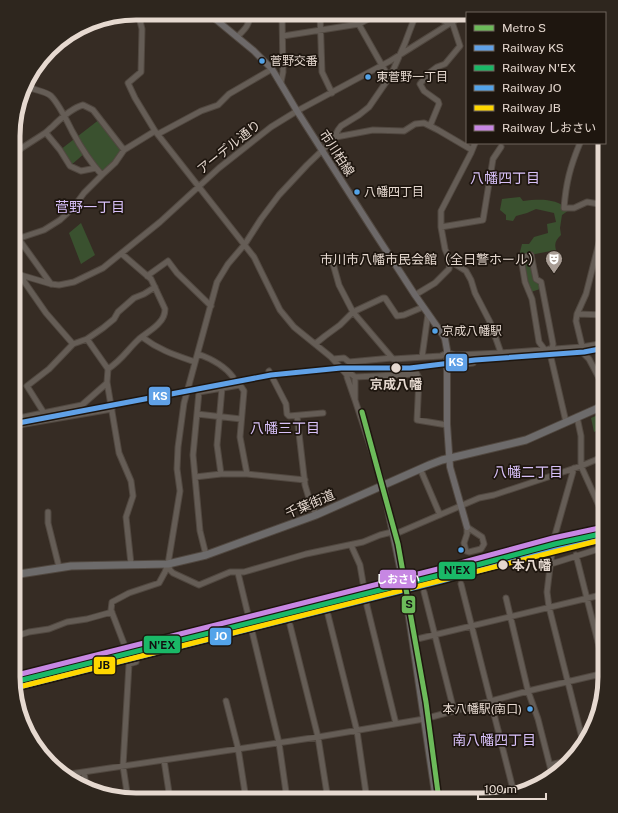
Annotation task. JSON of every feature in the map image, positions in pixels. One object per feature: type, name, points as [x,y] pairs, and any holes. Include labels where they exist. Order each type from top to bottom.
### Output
[{"type":"highway","name":"千葉街道","points":[[20,574],[59,567],[168,564],[206,555],[280,530],[429,465],[449,458],[526,440],[598,408]]},
{"type":"main road","name":"市川柏線","points":[[216,20],[254,51],[281,82],[297,111],[415,295],[445,339],[447,353],[447,425],[450,467],[467,527]]},
{"type":"main road","points":[[382,485],[406,597],[435,793]]},
{"type":"street","points":[[140,20],[142,29],[141,72],[128,83],[135,98],[157,132],[198,187],[245,244],[260,268],[280,310],[294,327],[333,359],[347,375],[382,485]]},
{"type":"street","points":[[237,37],[247,27],[250,20]]},
{"type":"street","points":[[281,82],[283,68],[282,20]]},
{"type":"street","points":[[320,20],[322,72],[332,93]]},
{"type":"street","points":[[357,20],[382,66],[390,77]]},
{"type":"street","points":[[283,36],[359,24],[367,20]]},
{"type":"street","points":[[127,792],[123,766],[129,664],[126,648],[112,612],[112,602],[129,592],[159,583],[168,564],[180,491],[177,469],[182,418],[188,389],[217,282],[228,264],[245,244],[279,195],[336,137],[341,126],[369,107],[390,77],[414,20]]},
{"type":"street","points":[[430,126],[439,104],[438,101],[424,91],[420,84],[429,73],[437,67],[445,64],[460,46],[451,23],[445,20]]},
{"type":"street","name":"アーデル通り","points":[[20,274],[59,285],[74,282],[103,268],[160,222],[219,168],[262,134],[297,111],[399,56],[456,20]]},
{"type":"street","points":[[20,238],[44,230],[60,220],[74,208],[84,193],[115,163],[124,150],[201,111],[218,106],[229,94],[273,71],[283,68]]},
{"type":"street","points":[[31,87],[50,95],[76,138],[96,168],[102,174]]},
{"type":"street","points":[[20,149],[46,133],[64,116],[83,105],[93,110],[124,150]]},
{"type":"street","points":[[336,137],[373,130],[404,131],[419,123],[424,123],[472,150]]},
{"type":"street","points":[[46,133],[60,150],[70,166],[81,171],[96,168]]},
{"type":"street","points":[[415,295],[435,283],[449,269],[450,261],[442,227],[441,211],[475,144]]},
{"type":"street","points":[[580,144],[565,187],[564,208],[574,208],[587,202],[598,204]]},
{"type":"street","points":[[442,227],[483,220],[493,159],[501,147]]},
{"type":"street","points":[[20,244],[51,284]]},
{"type":"street","points":[[108,369],[119,362],[142,337],[159,323],[165,313],[165,309],[151,279],[122,254]]},
{"type":"street","points":[[549,349],[553,344],[541,282],[536,279],[531,256],[520,258],[525,282],[532,299],[539,342],[549,349],[566,422]]},
{"type":"street","points":[[598,257],[586,294],[577,314],[576,321],[584,354],[589,359],[598,376]]},
{"type":"street","points":[[332,260],[339,285],[353,312],[392,358]]},
{"type":"street","points":[[147,276],[168,261],[211,306]]},
{"type":"street","points":[[450,261],[466,271],[472,280],[475,293],[490,322],[501,353]]},
{"type":"street","points":[[20,278],[46,313],[74,344]]},
{"type":"street","points":[[525,282],[536,279]]},
{"type":"street","points":[[44,413],[28,386],[49,369],[74,344],[87,339],[114,319],[118,312],[134,298],[155,287]]},
{"type":"street","points":[[315,344],[340,325],[353,312],[383,298],[385,298],[397,316],[404,315],[423,306]]},
{"type":"street","points":[[422,357],[428,314]]},
{"type":"street","points":[[577,314],[598,316]]},
{"type":"street","points":[[142,337],[165,352],[195,362]]},
{"type":"street","points":[[87,339],[108,369],[107,383],[119,453],[131,481],[132,496],[126,517],[131,564]]},
{"type":"street","points":[[333,359],[344,358],[349,362],[441,356],[447,353],[455,355],[501,353],[582,347],[598,344]]},
{"type":"street","points":[[198,354],[224,366],[233,377]]},
{"type":"street","points":[[446,366],[473,363]]},
{"type":"street","points":[[269,371],[286,404],[287,414],[289,416],[323,413]]},
{"type":"street","points":[[347,375],[352,374],[355,377],[417,374],[419,378],[417,420],[447,425]]},
{"type":"street","points":[[355,377],[355,400]]},
{"type":"street","points":[[20,418],[82,406],[107,383]]},
{"type":"street","points":[[206,555],[200,532],[193,455],[199,392],[240,385],[244,391],[240,437],[247,474]]},
{"type":"street","points":[[221,474],[217,445],[222,388]]},
{"type":"street","points":[[20,425],[112,409]]},
{"type":"street","points":[[197,414],[241,419]]},
{"type":"street","points":[[297,416],[304,480],[316,515]]},
{"type":"street","points":[[577,417],[581,436],[581,466],[598,504]]},
{"type":"street","points":[[168,564],[173,573],[199,585],[230,572],[244,572],[306,554],[351,545],[393,533],[479,498],[494,495],[598,459]]},
{"type":"street","points":[[574,468],[553,542],[547,592],[549,607],[582,737]]},
{"type":"street","points":[[422,473],[440,515]]},
{"type":"street","points":[[195,477],[221,474],[247,474],[304,480]]},
{"type":"street","points":[[48,512],[48,523],[59,567]]},
{"type":"street","points":[[467,527],[482,537],[484,544],[481,549],[469,552],[466,551],[464,543],[467,534],[467,527]]},
{"type":"street","points":[[351,545],[360,565],[368,606],[396,724]]},
{"type":"street","points":[[551,564],[598,549]]},
{"type":"street","points":[[576,555],[598,642]]},
{"type":"street","points":[[238,573],[278,743],[286,793]]},
{"type":"street","points":[[461,584],[513,789]]},
{"type":"street","points":[[424,592],[454,711]]},
{"type":"street","points":[[413,640],[435,636],[598,596]]},
{"type":"street","points":[[506,598],[528,691],[538,719],[551,770]]},
{"type":"street","points":[[20,635],[49,629],[67,622],[87,619],[112,612]]},
{"type":"street","points":[[328,615],[358,731],[366,793]]},
{"type":"street","points":[[290,625],[318,737],[327,793]]},
{"type":"street","points":[[129,664],[136,662]]},
{"type":"street","points":[[71,774],[358,731],[424,719],[528,691],[598,675]]},
{"type":"street","points":[[226,701],[238,748],[245,793]]},
{"type":"street","points":[[164,760],[169,793]]},
{"type":"street","points":[[550,765],[560,763]]},
{"type":"street","points":[[84,772],[85,781]]},
{"type":"green space","points":[[100,119],[124,150],[102,175],[85,153],[70,166],[60,150]]},
{"type":"green space","points":[[520,197],[523,201],[553,201],[569,210],[562,215],[560,228],[561,235],[555,245],[556,250],[530,255],[535,277],[539,280],[540,289],[531,292],[527,291],[520,252],[522,244],[529,244],[534,237],[548,233],[547,224],[556,222],[554,213],[536,209],[516,216],[513,221],[506,220],[506,215],[500,210],[502,199]]},
{"type":"green space","points":[[81,223],[95,255],[81,264],[69,233]]},
{"type":"green space","points":[[598,415],[598,430],[594,432],[591,418]]},
{"type":"metro line","name":"S","points":[[362,412],[398,544],[426,702],[438,793]]},
{"type":"rail line","name":"KS","points":[[20,423],[271,375],[341,368],[410,368],[475,360],[584,352],[598,349]]},
{"type":"rail line","name":"しおさい","points":[[20,674],[438,569],[553,538],[598,528]]},
{"type":"rail line","name":"N'EX","points":[[20,680],[440,575],[555,544],[598,535]]},
{"type":"rail line","name":"JO","points":[[21,687],[598,541]]},
{"type":"rail line","name":"JB","points":[[21,687],[598,541]]},
{"type":"place","name":"菅野交番","points":[[262,61]]},
{"type":"place","name":"東菅野一丁目","points":[[368,77]]},
{"type":"place","name":"八幡四丁目","points":[[357,192]]},
{"type":"place","name":"市川市八幡市民会館（全日警ホール）","points":[[554,274]]},
{"type":"place","name":"京成八幡駅","points":[[435,331]]},
{"type":"place","name":"京成八幡","points":[[396,368]]},
{"type":"place","name":"本八幡","points":[[503,565]]},
{"type":"place","name":"本八幡駅(南口)","points":[[530,709]]},
{"type":"district","name":"八幡四丁目","points":[[505,178]]},
{"type":"district","name":"菅野一丁目","points":[[90,207]]},
{"type":"district","name":"八幡三丁目","points":[[285,428]]},
{"type":"district","name":"八幡二丁目","points":[[528,472]]},
{"type":"district","name":"南八幡四丁目","points":[[494,740]]}]
